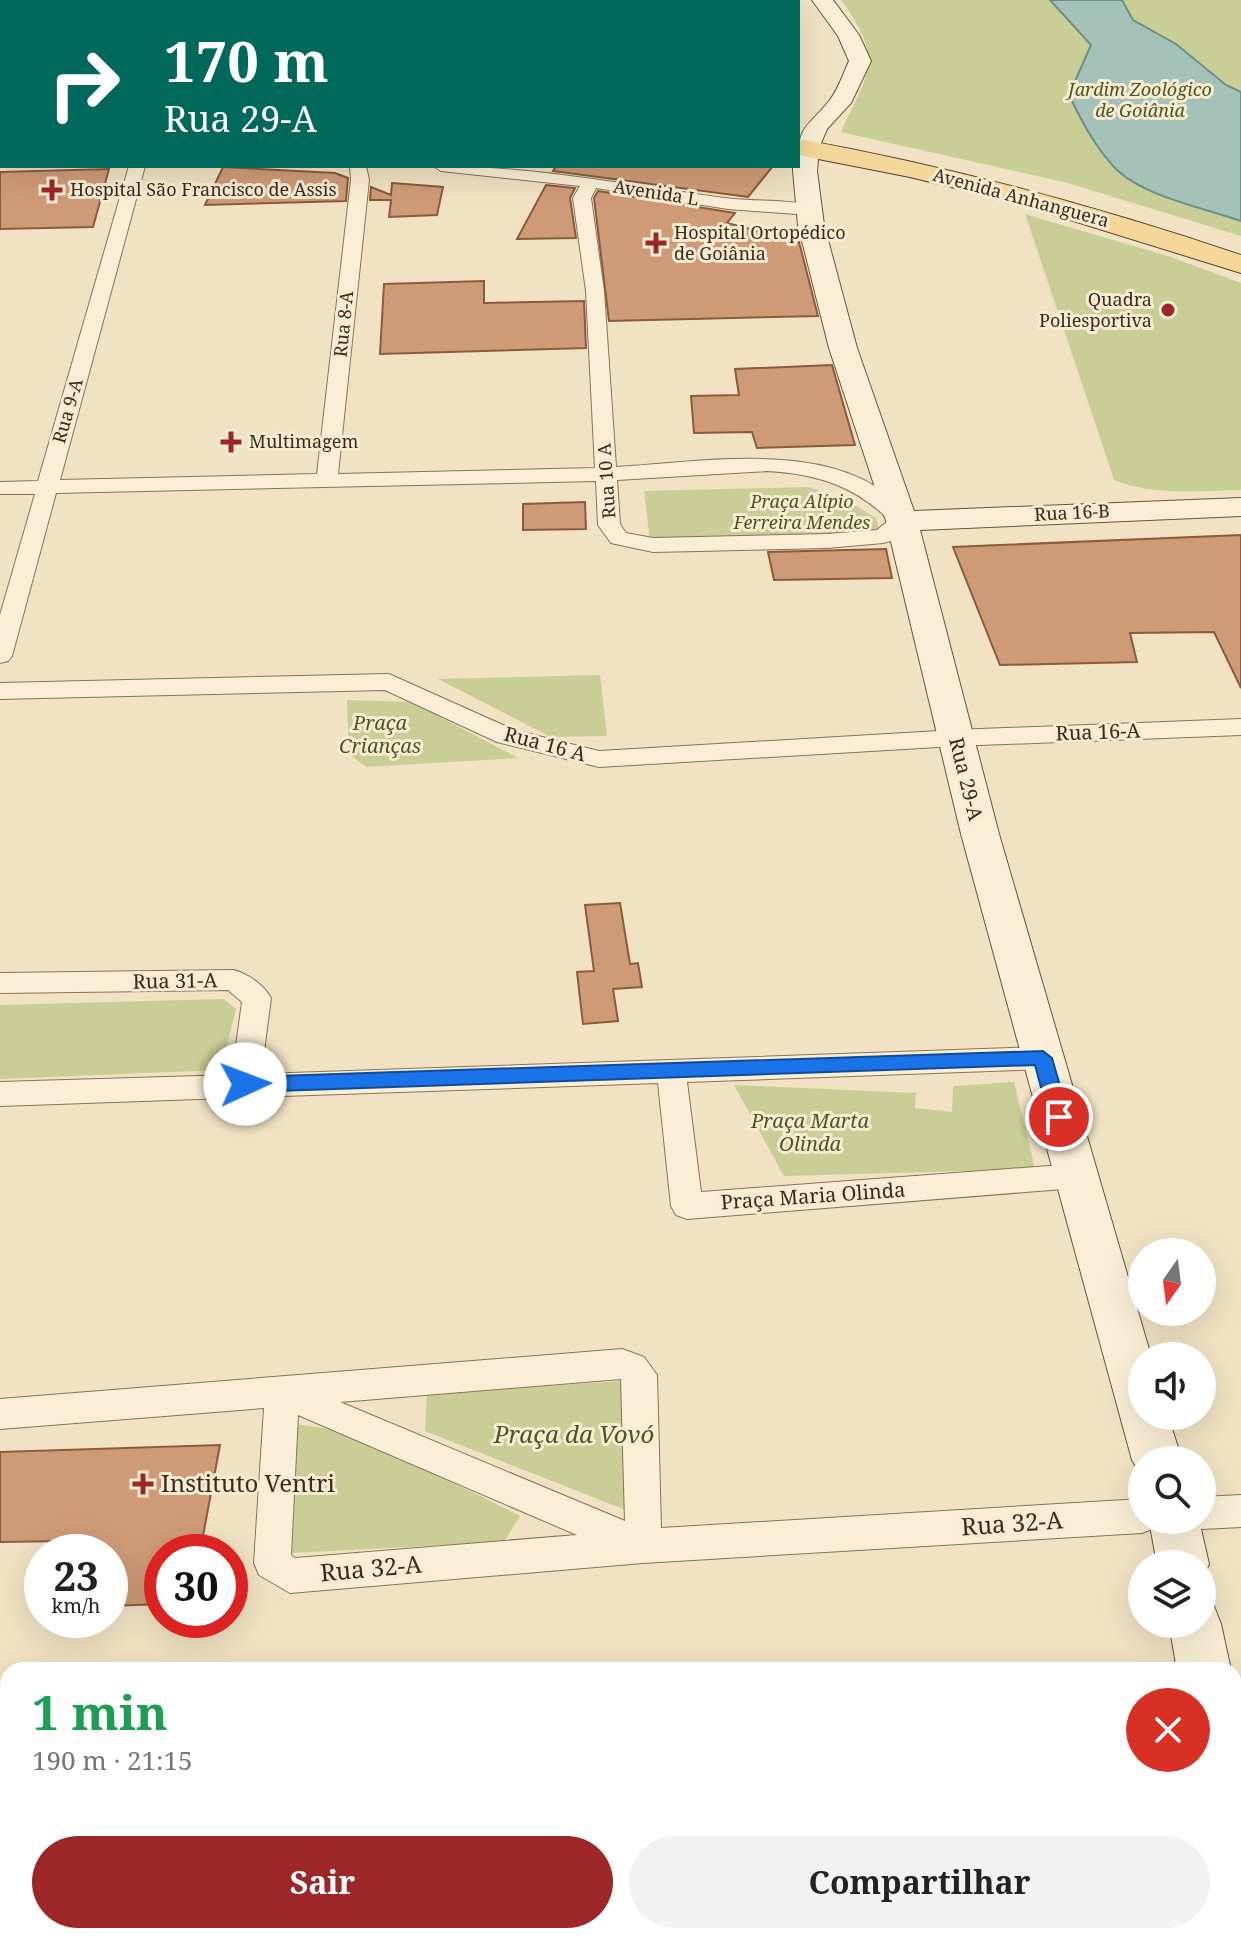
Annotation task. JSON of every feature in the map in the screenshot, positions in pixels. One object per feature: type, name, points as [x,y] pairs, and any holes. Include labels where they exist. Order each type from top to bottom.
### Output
[{"type":"main road","name":"Avenida Anhanguera","points":[[804,139],[1058,187],[1241,245]]},
{"type":"main road","name":"Avenida Anhanguera","points":[[804,139],[1136,228],[1241,264]]},
{"type":"street","points":[[804,139],[840,103],[860,61],[848,35],[822,0]]},
{"type":"street","name":"Rua 29-A","points":[[804,139],[811,218],[843,348],[902,521],[955,738],[1128,1359]]},
{"type":"street","name":"Rua 9-A","points":[[0,656],[136,168]]},
{"type":"street","name":"Rua 8-A","points":[[327,481],[360,180],[358,168]]},
{"type":"street","name":"Avenida L","points":[[460,168],[591,182],[811,218]]},
{"type":"street","name":"Rua 10 A","points":[[591,182],[582,198],[595,291],[609,525],[619,538],[653,545],[855,539],[883,536],[902,521]]},
{"type":"street","points":[[0,488],[605,474],[767,465],[805,467],[827,472],[880,499],[902,521]]},
{"type":"street","name":"Rua 16-B","points":[[902,521],[1241,507]]},
{"type":"street","name":"Rua 16 A","points":[[0,691],[389,682],[506,736],[599,759],[955,738]]},
{"type":"street","name":"Rua 16-A","points":[[955,738],[1241,727]]},
{"type":"street","name":"Rua 31-A","points":[[0,983],[234,980],[257,998],[245,1084]]},
{"type":"street","points":[[0,1094],[1043,1058]]},
{"type":"street","name":"Praça Maria Olinda","points":[[671,1070],[687,1206],[1076,1176]]},
{"type":"street","name":"Rua 32-A","points":[[0,1414],[622,1364],[632,1367],[640,1375],[643,1546]]},
{"type":"street","name":"Rua 32-A","points":[[282,1393],[272,1563],[290,1576],[643,1546],[1128,1517]]},
{"type":"street","name":"Rua 32-A","points":[[282,1393],[643,1546]]},
{"type":"street","points":[[1216,1512],[1241,1511]]},
{"type":"street","points":[[1198,1638],[1202,1662]]},
{"type":"green space","name":"Jardim Zoológico de Goiânia","points":[[841,0],[1241,0],[1241,236],[1068,183],[841,132],[865,79],[868,52],[864,37]]},
{"type":"green space","points":[[1025,214],[1171,257],[1241,283],[1241,490],[1161,490],[1114,480]]},
{"type":"green space","name":"Praça Alípio Ferreira Mendes","points":[[809,487],[850,502],[876,518],[881,536],[650,541],[644,491]]},
{"type":"green space","name":"Praça Crianças","points":[[600,675],[607,736],[551,737],[438,679]]},
{"type":"green space","name":"Praça Crianças","points":[[347,700],[412,702],[518,758],[366,767],[349,754]]},
{"type":"green space","points":[[223,999],[236,1009],[221,1070],[0,1079],[0,1005]]},
{"type":"green space","name":"Praça Marta Olinda","points":[[1014,1082],[1035,1169],[784,1176],[734,1085],[916,1093],[915,1108],[952,1112],[953,1086]]},
{"type":"green space","name":"Praça da Vovó","points":[[622,1381],[631,1512],[425,1431],[427,1394]]},
{"type":"green space","name":"Praça da Vovó","points":[[295,1424],[352,1432],[520,1516],[504,1542],[291,1553]]},
{"type":"water","points":[[1050,0],[1122,0],[1133,20],[1176,44],[1226,85],[1241,92],[1241,221],[1157,194],[1127,178],[1108,160],[1089,133],[1069,95],[1091,45]]},
{"type":"building","points":[[223,168],[335,173],[348,178],[346,201],[205,205]]},
{"type":"building","points":[[555,168],[771,168],[748,197],[553,171]]},
{"type":"building","name":"Hospital São Francisco de Assis","points":[[109,169],[93,227],[0,229],[0,172]]},
{"type":"building","points":[[392,183],[443,187],[437,215],[389,217],[391,200],[370,200],[371,187],[391,195]]},
{"type":"building","points":[[546,185],[575,188],[570,198],[576,238],[517,239]]},
{"type":"building","points":[[598,191],[735,213],[727,223],[799,242],[818,316],[609,321],[594,198]]},
{"type":"building","points":[[484,281],[484,303],[584,301],[586,348],[380,354],[384,284]]},
{"type":"building","points":[[832,365],[855,445],[757,448],[752,432],[694,433],[691,396],[739,395],[735,369]]},
{"type":"building","points":[[585,502],[586,529],[523,530],[523,504]]},
{"type":"building","points":[[1241,535],[1241,688],[1214,632],[1130,633],[1137,662],[1000,665],[953,547]]},
{"type":"building","points":[[886,549],[892,578],[774,580],[768,552]]},
{"type":"building","points":[[620,903],[630,964],[638,963],[642,987],[613,989],[618,1021],[583,1024],[577,972],[594,971],[585,905]]},
{"type":"building","points":[[220,1445],[203,1534],[144,1534],[144,1605],[128,1605],[128,1534],[24,1534],[24,1542],[0,1542],[0,1452]]},
{"type":"place","name":"Hospital São Francisco de Assis","points":[[52,190]]},
{"type":"place","name":"Hospital Ortopédico de Goiânia","points":[[656,243]]},
{"type":"place","name":"Quadra Poliesportiva","points":[[1168,310]]},
{"type":"place","name":"Multimagem","points":[[231,442]]},
{"type":"place","name":"Instituto Ventri","points":[[143,1484]]},
{"type":"route","points":[[245,1084],[1043,1058],[1059,1117]]}]
